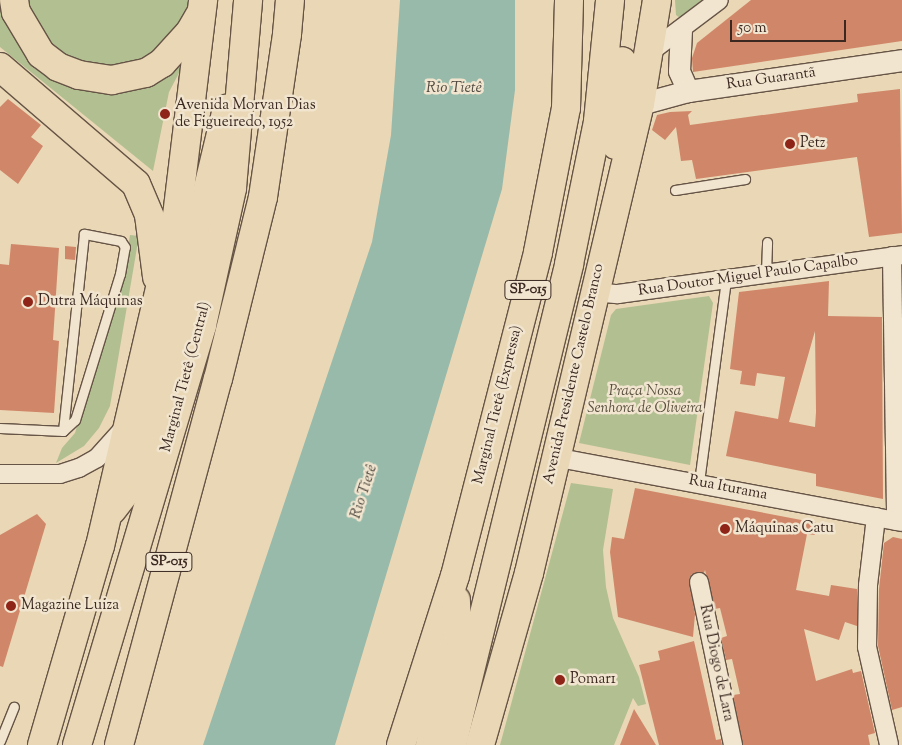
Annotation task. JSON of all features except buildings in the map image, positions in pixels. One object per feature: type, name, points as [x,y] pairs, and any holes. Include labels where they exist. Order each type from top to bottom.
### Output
[{"type":"highway","points":[[14,0],[16,12],[41,54],[58,67],[79,75],[112,80],[146,73],[162,63],[190,32],[203,5]]},
{"type":"highway","name":"Marginal Tietê (Central)","points":[[77,745],[202,325],[232,188],[247,34],[248,0]]},
{"type":"highway","name":"SP-015","points":[[119,745],[218,379],[263,197],[290,0]]},
{"type":"highway","name":"Marginal Tietê (Expressa)","points":[[401,745],[455,576],[538,252],[564,118],[569,0]]},
{"type":"highway","points":[[452,745],[569,264],[598,121],[610,0]]},
{"type":"highway","points":[[618,187],[616,145],[627,0]]},
{"type":"highway","name":"Avenida Presidente Castelo Branco","points":[[480,745],[529,573],[593,292],[640,104],[657,0]]},
{"type":"highway","points":[[42,745],[106,518],[177,216],[203,5]]},
{"type":"highway","points":[[106,518],[139,475],[170,355],[213,158],[247,34]]},
{"type":"highway","points":[[0,66],[136,184],[149,215],[159,290]]},
{"type":"highway","points":[[430,745],[457,632],[455,576]]},
{"type":"street","points":[[650,52],[719,0]]},
{"type":"street","points":[[681,30],[679,71],[688,91]]},
{"type":"street","name":"Rua Guarantã","points":[[640,104],[688,91],[902,60]]},
{"type":"street","points":[[897,255],[899,521]]},
{"type":"street","name":"Rua Doutor Miguel Paulo Capalbo","points":[[593,292],[618,294],[897,255]]},
{"type":"street","points":[[0,474],[60,474],[79,468],[97,458],[128,424]]},
{"type":"street","name":"Rua Iturama","points":[[554,457],[699,482],[899,521]]},
{"type":"street","points":[[876,517],[868,585],[867,647],[889,745]]},
{"type":"street","name":"Rua Diogo de Lara","points":[[699,582],[733,745]]},
{"type":"lane","points":[[675,190],[744,179]]},
{"type":"lane","points":[[84,234],[121,241],[125,246],[120,274],[78,412],[63,431],[84,234]]},
{"type":"lane","points":[[766,273],[767,242]]},
{"type":"lane","points":[[699,482],[726,279]]},
{"type":"lane","points":[[0,428],[63,431]]},
{"type":"lane","points":[[0,742],[14,708]]},
{"type":"green space","points":[[0,0],[189,0],[188,56],[169,92],[153,171],[0,47]]},
{"type":"green space","points":[[675,0],[705,0],[680,18],[676,15]]},
{"type":"green space","points":[[130,235],[139,236],[110,406],[99,428],[84,446],[56,463],[62,448],[75,433],[125,267]]},
{"type":"green space","name":"Praça Nossa Senhora de Oliveira","points":[[709,296],[713,303],[690,465],[579,443],[611,315],[616,309]]},
{"type":"green space","points":[[571,483],[613,489],[603,550],[606,587],[613,618],[639,677],[646,704],[638,706],[633,698],[614,745],[500,745]]},
{"type":"water","name":"Rio Tietê","points":[[400,0],[515,0],[515,90],[502,189],[335,745],[203,745],[372,242],[391,135]]},
{"type":"place","name":"Avenida Morvan Dias de Figueiredo, 1952","points":[[165,114]]},
{"type":"place","name":"Petz","points":[[790,144]]},
{"type":"place","name":"Dutra Máquinas","points":[[28,302]]},
{"type":"place","name":"Máquinas Catu","points":[[725,529]]},
{"type":"place","name":"Magazine Luiza","points":[[11,606]]},
{"type":"place","name":"Pomar1","points":[[560,680]]}]
